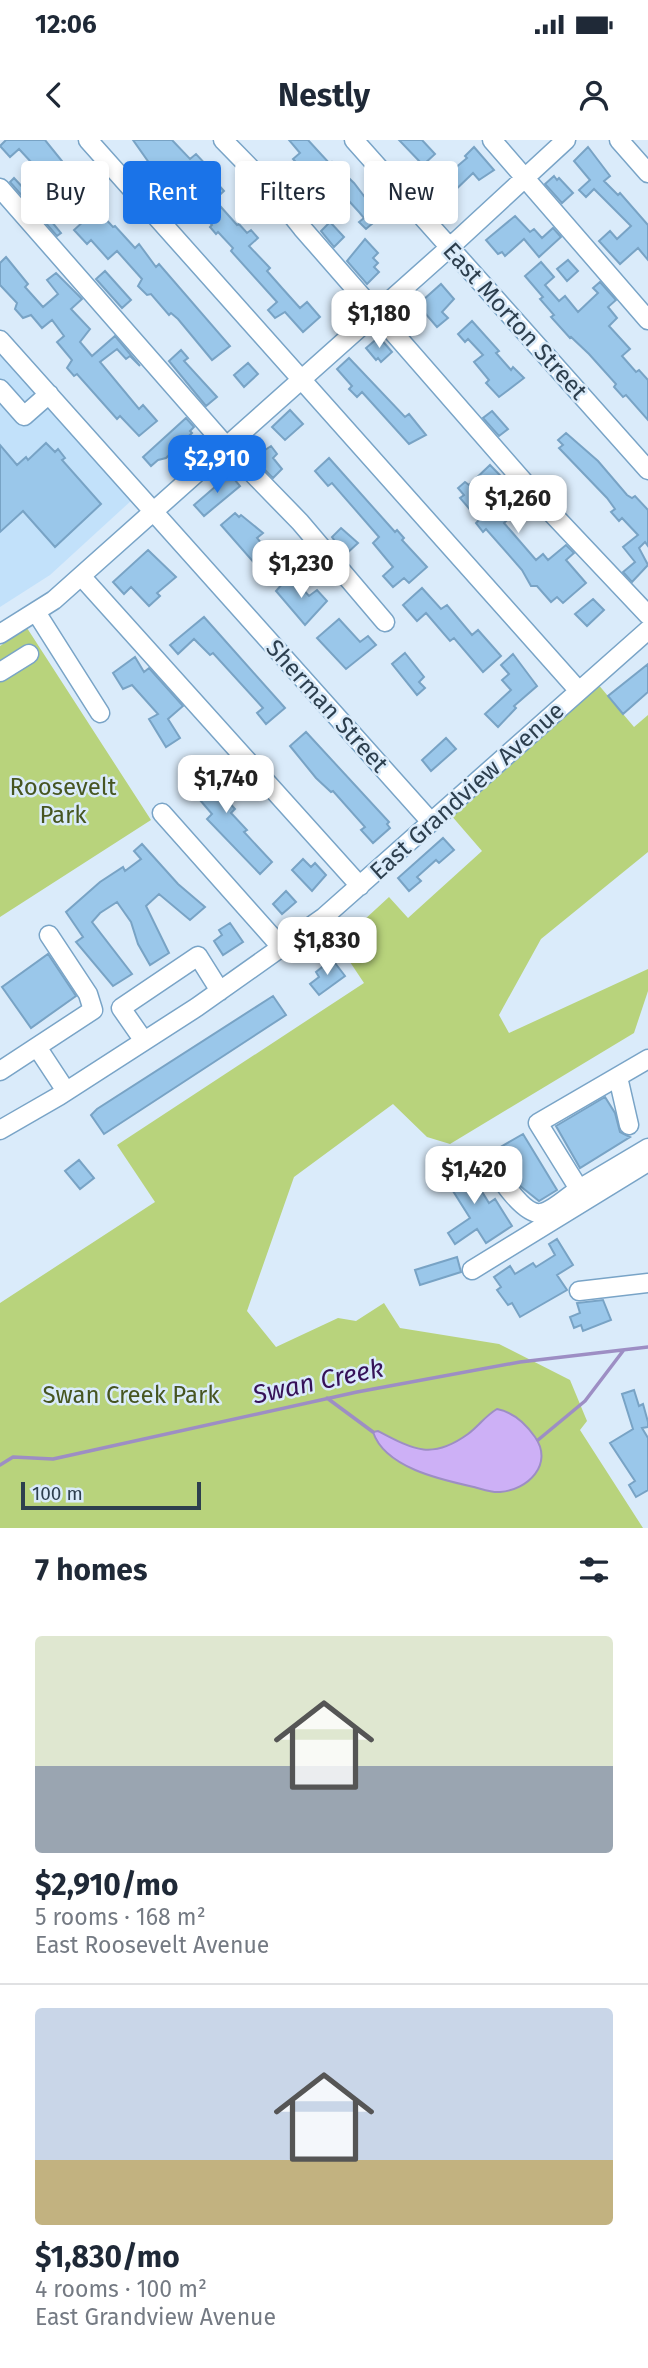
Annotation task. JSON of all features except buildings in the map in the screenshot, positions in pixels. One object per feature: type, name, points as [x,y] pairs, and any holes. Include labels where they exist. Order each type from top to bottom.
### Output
[{"type":"street","points":[[88,140],[579,691]]},
{"type":"street","points":[[223,140],[270,188],[302,229],[545,506],[648,615]]},
{"type":"street","name":"East Morton Street","points":[[354,140],[648,470]]},
{"type":"street","points":[[492,140],[648,320]]},
{"type":"street","points":[[0,634],[36,612],[81,576],[450,248],[566,140]]},
{"type":"street","points":[[619,140],[648,173]]},
{"type":"street","points":[[0,188],[226,446],[300,522],[385,622]]},
{"type":"street","name":"Sherman Street","points":[[0,340],[431,822]]},
{"type":"street","points":[[0,389],[24,416],[49,394]]},
{"type":"street","points":[[81,576],[360,886]]},
{"type":"street","points":[[36,612],[100,713]]},
{"type":"street","name":"East Grandview Avenue","points":[[0,1130],[144,1041],[282,948],[360,886],[648,630]]},
{"type":"street","points":[[0,672],[29,654]]},
{"type":"street","points":[[162,813],[282,948]]},
{"type":"street","points":[[0,1071],[93,1010],[88,994],[49,935]]},
{"type":"street","points":[[144,1041],[121,1008],[198,956],[220,991]]},
{"type":"street","points":[[37,1047],[66,1091]]},
{"type":"street","points":[[579,1189],[538,1124],[648,1059]]},
{"type":"street","points":[[618,1077],[629,1125]]},
{"type":"street","points":[[486,1159],[523,1205],[533,1213],[543,1213],[648,1148]]},
{"type":"street","points":[[472,1269],[648,1162]]},
{"type":"street","points":[[579,1291],[648,1283]]},
{"type":"shaded area","points":[[0,351],[133,499],[50,575],[0,607]]},
{"type":"shaded area","points":[[497,1409],[523,1423],[535,1437],[541,1457],[540,1466],[528,1481],[500,1492],[446,1481],[416,1470],[389,1455],[373,1432],[378,1431],[413,1447],[444,1447],[472,1431]]},
{"type":"green space","name":"Roosevelt Park","points":[[27,628],[151,820],[0,917],[0,646]]},
{"type":"green space","name":"Swan Creek Park","points":[[597,683],[634,727],[648,715],[648,852],[541,939],[499,1015],[509,1033],[648,969],[648,991],[634,1033],[450,1144],[427,1137],[393,1104],[294,1177],[247,1311],[276,1347],[338,1318],[356,1321],[384,1303],[400,1328],[499,1344],[570,1380],[587,1421],[580,1430],[643,1528],[0,1528],[0,1303],[155,1202],[117,1145],[364,983],[338,944],[389,897],[408,918],[482,851],[450,814]]},
{"type":"waterway","name":"Swan Creek","points":[[0,1465],[13,1457],[53,1459],[357,1392],[520,1362],[648,1347]]},
{"type":"waterway","points":[[538,1440],[585,1401],[623,1351]]},
{"type":"waterway","points":[[327,1398],[373,1432]]}]
